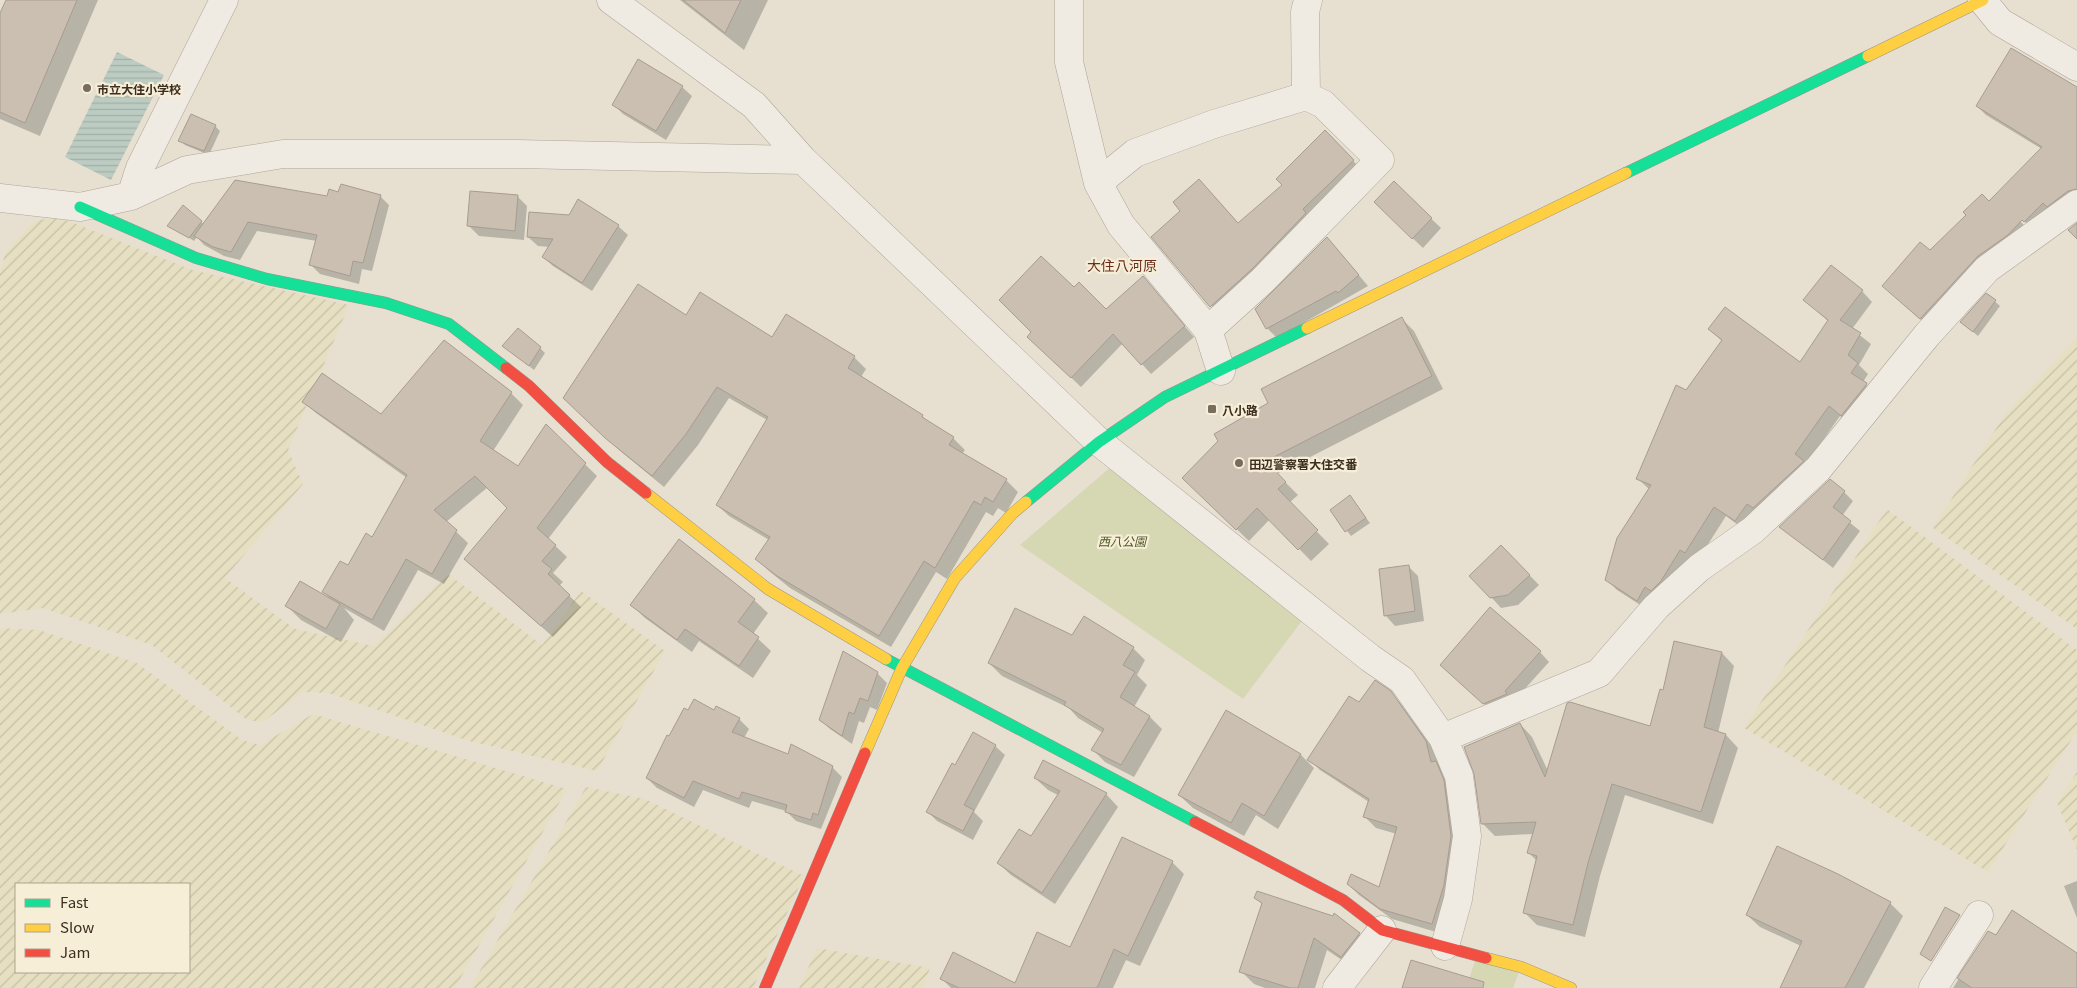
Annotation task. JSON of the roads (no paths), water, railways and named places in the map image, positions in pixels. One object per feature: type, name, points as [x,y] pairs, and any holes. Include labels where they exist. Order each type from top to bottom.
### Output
[{"type":"street","points":[[131,196],[140,168],[224,0]]},
{"type":"street","points":[[611,0],[754,105],[803,160],[1099,442],[1363,652],[1402,680],[1443,738],[1459,776],[1466,836],[1458,900],[1444,946]]},
{"type":"street","points":[[1069,0],[1069,62],[1098,183],[1121,225],[1208,330],[1222,371]]},
{"type":"street","points":[[1306,96],[1305,12],[1308,0]]},
{"type":"street","points":[[765,988],[902,668],[955,578],[1012,514],[1099,442],[1165,397],[1222,371],[1982,0],[2000,22],[2077,67]]},
{"type":"street","points":[[1098,183],[1135,153],[1214,124],[1306,96],[1323,104],[1380,160],[1263,280],[1208,330]]},
{"type":"street","points":[[80,207],[131,196],[187,170],[283,154],[517,154],[803,160]]},
{"type":"street","points":[[0,198],[80,207],[196,258],[267,280],[386,303],[450,324],[529,386],[607,462],[768,589],[902,668],[1343,900],[1382,930],[1521,967],[1571,988]]},
{"type":"street","points":[[1443,738],[1599,673],[1656,607],[1699,568],[1753,530],[1818,469],[1927,335],[1987,269],[2077,204]]},
{"type":"street","points":[[1933,988],[1979,914]]},
{"type":"street","points":[[1337,988],[1382,930]]},
{"type":"place","name":"市立大住小学校","points":[[87,88]]},
{"type":"place","name":"八小路","points":[[1212,409]]},
{"type":"place","name":"田辺警察署大住交番","points":[[1239,463]]},
{"type":"district","name":"大住八河原","points":[[1122,265]]},
{"type":"park label","name":"西八公園","points":[[1122,540]]}]
